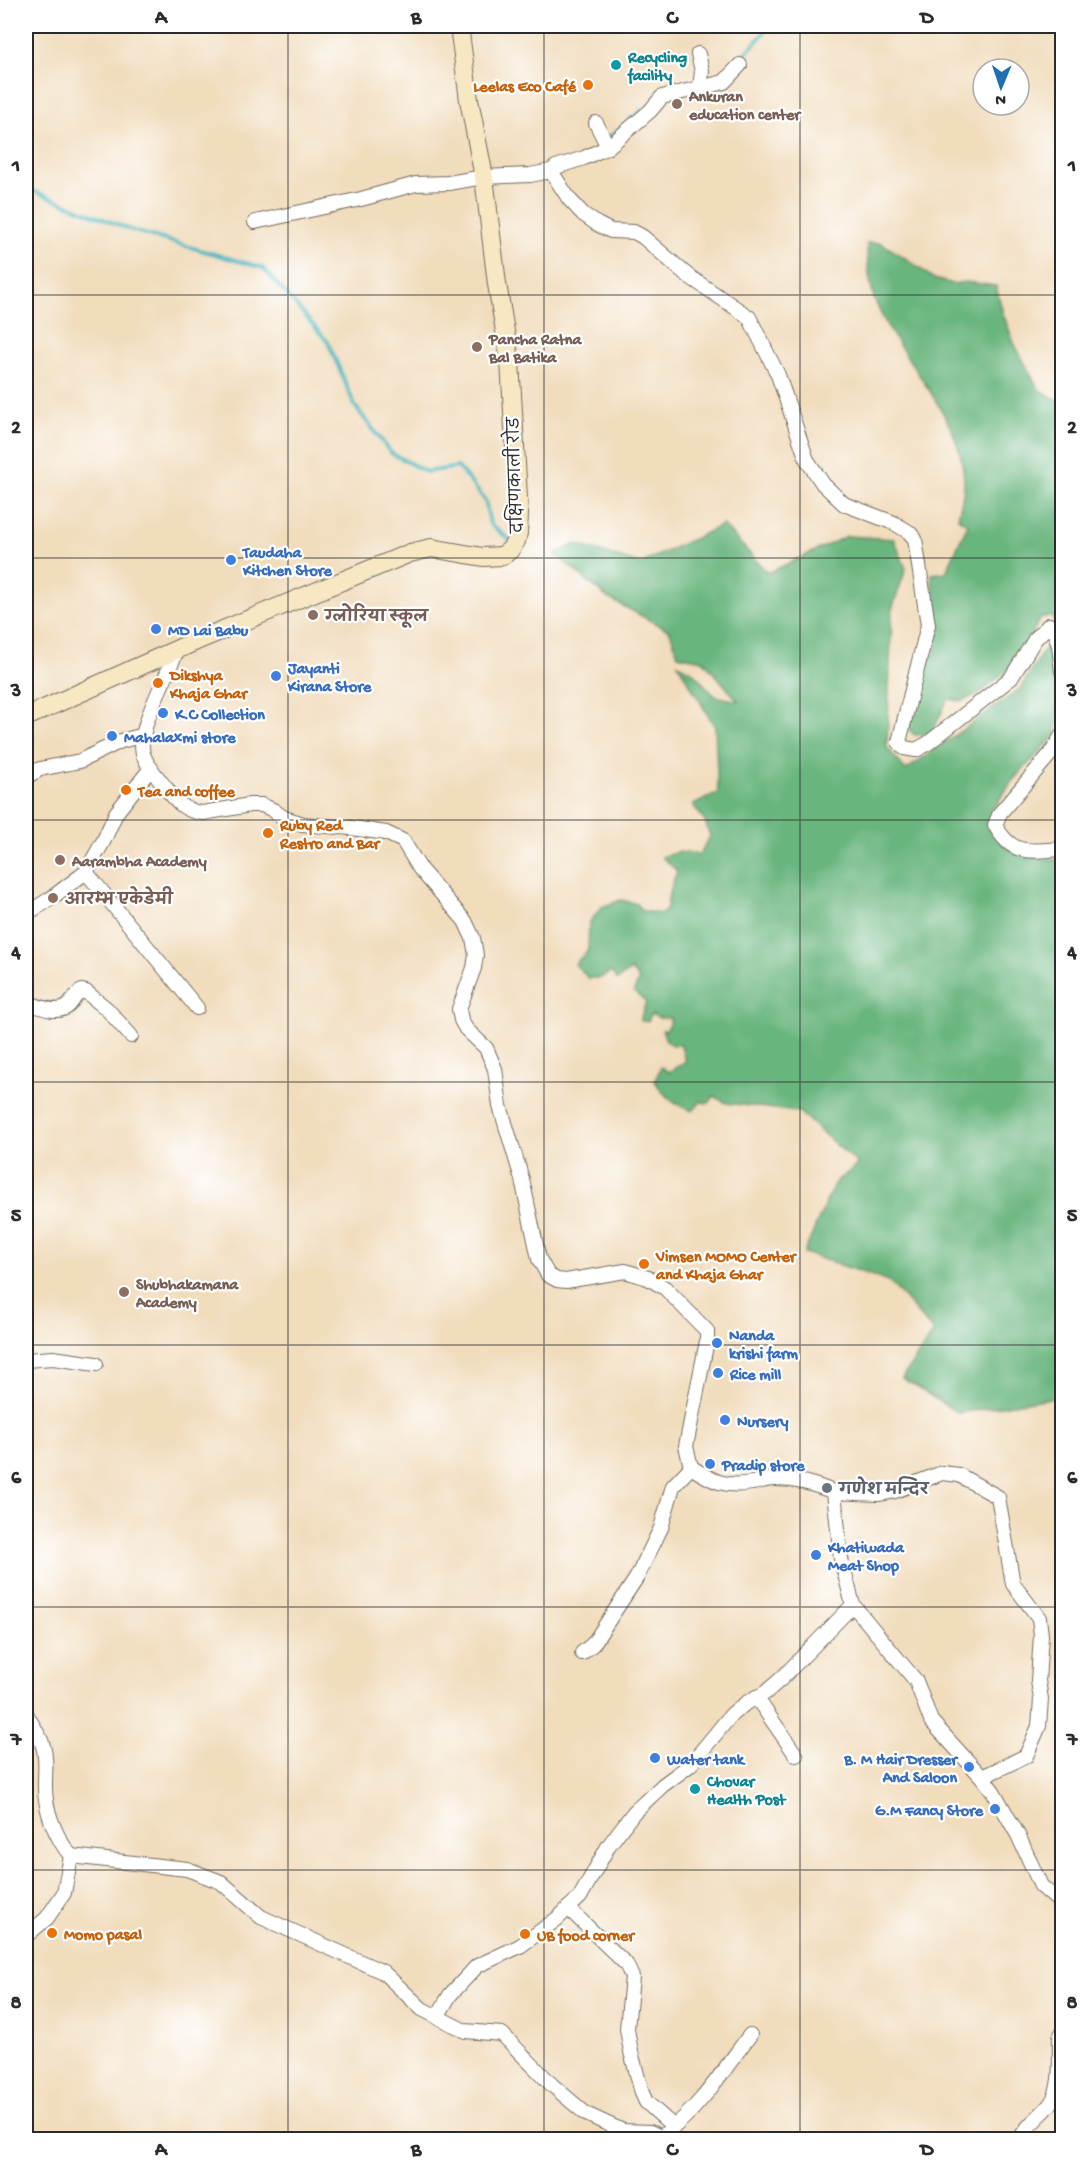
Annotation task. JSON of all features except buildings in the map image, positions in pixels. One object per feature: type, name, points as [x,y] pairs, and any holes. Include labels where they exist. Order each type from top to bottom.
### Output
[{"type":"main road","name":"दक्षिणकाली रोड","points":[[26,717],[177,649],[410,553],[431,548],[483,557],[502,556],[516,541],[519,514],[510,361],[497,284],[484,177],[469,100],[459,26]]},
{"type":"street","points":[[698,54],[701,83]]},
{"type":"street","points":[[255,222],[361,199],[416,184],[448,183],[551,171],[608,147],[650,111],[662,97],[701,83],[724,82],[740,65]]},
{"type":"street","points":[[598,128],[608,147]]},
{"type":"street","points":[[551,171],[569,199],[583,214],[610,231],[634,232],[643,237],[687,275],[749,316],[778,375],[807,460],[823,484],[844,504],[894,523],[909,532],[915,539],[928,625],[899,742],[904,748],[916,750],[927,744],[1011,678],[1035,639],[1048,625],[1053,627],[1059,646],[1062,671]]},
{"type":"street","points":[[177,649],[171,668],[152,703],[144,735],[143,753],[151,768],[180,805],[195,812],[250,805],[262,806],[284,818],[303,824],[386,833],[403,841],[420,869],[465,921],[473,938],[476,955],[474,968],[459,1009],[461,1020],[466,1029],[486,1048],[495,1069],[500,1106],[522,1179],[539,1259],[548,1275],[557,1280],[566,1281],[625,1271],[648,1278],[665,1288],[706,1331],[707,1341],[687,1439],[688,1459],[691,1467],[724,1485],[749,1484],[772,1479],[793,1480],[803,1481],[834,1492],[878,1494],[895,1491],[942,1473],[959,1476],[998,1497],[1013,1584],[1039,1618],[1041,1635],[1038,1681],[1041,1699],[1039,1726],[1026,1756],[982,1777]]},
{"type":"street","points":[[26,777],[40,769],[69,764],[121,741],[144,735]]},
{"type":"street","points":[[1062,735],[1052,752],[1000,813],[995,825],[1006,842],[1020,850],[1062,849]]},
{"type":"street","points":[[26,914],[86,872],[116,813],[129,793],[151,768]]},
{"type":"street","points":[[86,872],[197,1008]]},
{"type":"street","points":[[26,1002],[62,1010],[67,1008],[77,993],[86,992],[107,1009],[131,1036]]},
{"type":"street","points":[[26,1360],[53,1358],[96,1364]]},
{"type":"street","points":[[582,1653],[593,1644],[637,1577],[661,1528],[673,1486],[691,1467]]},
{"type":"street","points":[[834,1492],[841,1559],[853,1605],[916,1681],[931,1721],[993,1791],[1018,1835],[1041,1886],[1062,1904]]},
{"type":"street","points":[[437,2017],[450,1995],[477,1966],[520,1946],[580,1897],[609,1845],[634,1812],[663,1785],[690,1765],[732,1714],[781,1679],[853,1605]]},
{"type":"street","points":[[756,1697],[796,1755]]},
{"type":"street","points":[[26,1713],[43,1744],[47,1764],[45,1785],[53,1830],[70,1856],[187,1869],[221,1882],[261,1917],[383,1972],[422,2009],[465,2031],[502,2034],[552,2085],[586,2114],[623,2131],[668,2134],[700,2102],[750,2035]]},
{"type":"street","points":[[26,1936],[47,1918],[64,1893],[70,1856]]},
{"type":"street","points":[[568,1908],[626,1964],[632,1977],[627,2029],[631,2052],[646,2102],[668,2134]]},
{"type":"street","points":[[1020,2139],[1023,2131],[1052,2102],[1057,2088],[1062,2033]]},
{"type":"green space","points":[[867,243],[881,243],[934,279],[953,284],[965,282],[996,286],[1014,343],[1039,390],[1062,402],[1062,644],[1052,616],[1040,618],[1022,654],[1007,670],[980,693],[962,701],[948,699],[935,726],[927,735],[915,735],[908,729],[925,658],[935,655],[932,574],[946,572],[968,524],[958,518],[964,486],[961,457],[953,433],[941,410],[897,342],[874,298]]},
{"type":"green space","points":[[723,525],[768,573],[847,536],[894,539],[906,569],[892,609],[887,748],[906,770],[1020,689],[1045,648],[1052,648],[1060,700],[1056,735],[1013,780],[991,812],[989,823],[1006,848],[1041,858],[1062,860],[1062,1398],[958,1413],[902,1378],[934,1332],[889,1281],[804,1253],[834,1184],[858,1164],[799,1112],[726,1103],[714,1096],[709,1103],[700,1102],[693,1111],[671,1100],[655,1081],[661,1067],[669,1072],[685,1062],[681,1045],[672,1045],[666,1040],[662,1030],[667,1030],[671,1018],[659,1018],[651,1014],[648,1021],[640,1021],[646,1002],[634,992],[639,979],[631,970],[617,980],[611,972],[600,978],[588,978],[575,964],[588,950],[589,923],[602,907],[621,900],[637,904],[642,911],[662,914],[667,909],[669,893],[677,871],[662,857],[678,852],[700,854],[710,836],[705,821],[693,805],[718,793],[715,727],[678,664],[692,671],[715,696],[738,701],[703,660],[678,655],[670,631],[608,598],[555,554],[576,544],[640,564]]},
{"type":"waterway","points":[[739,61],[770,26]]},
{"type":"waterway","points":[[610,137],[642,110]]},
{"type":"waterway","points":[[26,188],[134,231],[263,268],[328,342],[355,406],[391,453],[426,472],[458,467],[485,500],[490,524],[511,541]]},
{"type":"place","name":"Recycling facility","points":[[616,65]]},
{"type":"place","name":"Leelas Eco Café","points":[[588,85]]},
{"type":"place","name":"Ankuran education center","points":[[677,104]]},
{"type":"place","name":"Pancha Ratna Bal Batika","points":[[477,347]]},
{"type":"place","name":"Taudaha Kitchen Store","points":[[231,560]]},
{"type":"place","name":"ग्लोरिया स्कूल","points":[[313,615]]},
{"type":"place","name":"MD Lai Babu","points":[[156,629]]},
{"type":"place","name":"Jayanti Kirana Store","points":[[276,676]]},
{"type":"place","name":"Dikshya Khaja Ghar","points":[[158,683]]},
{"type":"place","name":"K.C Collection","points":[[163,713]]},
{"type":"place","name":"Mahalaxmi store","points":[[112,736]]},
{"type":"place","name":"Tea and coffee","points":[[126,790]]},
{"type":"place","name":"Ruby Red Restro and Bar","points":[[268,833]]},
{"type":"place","name":"Aarambha Academy","points":[[60,860]]},
{"type":"place","name":"आरम्भ एकेडेमी","points":[[53,898]]},
{"type":"place","name":"Vimsen MOMO Center and Khaja Ghar","points":[[644,1264]]},
{"type":"place","name":"Shubhakamana Academy","points":[[124,1292]]},
{"type":"place","name":"Nanda krishi farm","points":[[717,1343]]},
{"type":"place","name":"Rice mill","points":[[718,1373]]},
{"type":"place","name":"Nursery","points":[[725,1420]]},
{"type":"place","name":"Pradip store","points":[[710,1464]]},
{"type":"place","name":"गणेश मन्दिर","points":[[827,1488]]},
{"type":"place","name":"Khatiwada Meat Shop","points":[[816,1555]]},
{"type":"place","name":"Water tank","points":[[655,1758]]},
{"type":"place","name":"B. M Hair Dresser And Saloon","points":[[969,1767]]},
{"type":"place","name":"Chovar Health Post","points":[[695,1789]]},
{"type":"place","name":"G.M Fancy Store","points":[[995,1809]]},
{"type":"place","name":"Momo pasal","points":[[52,1933]]},
{"type":"place","name":"UB food corner","points":[[525,1934]]}]
